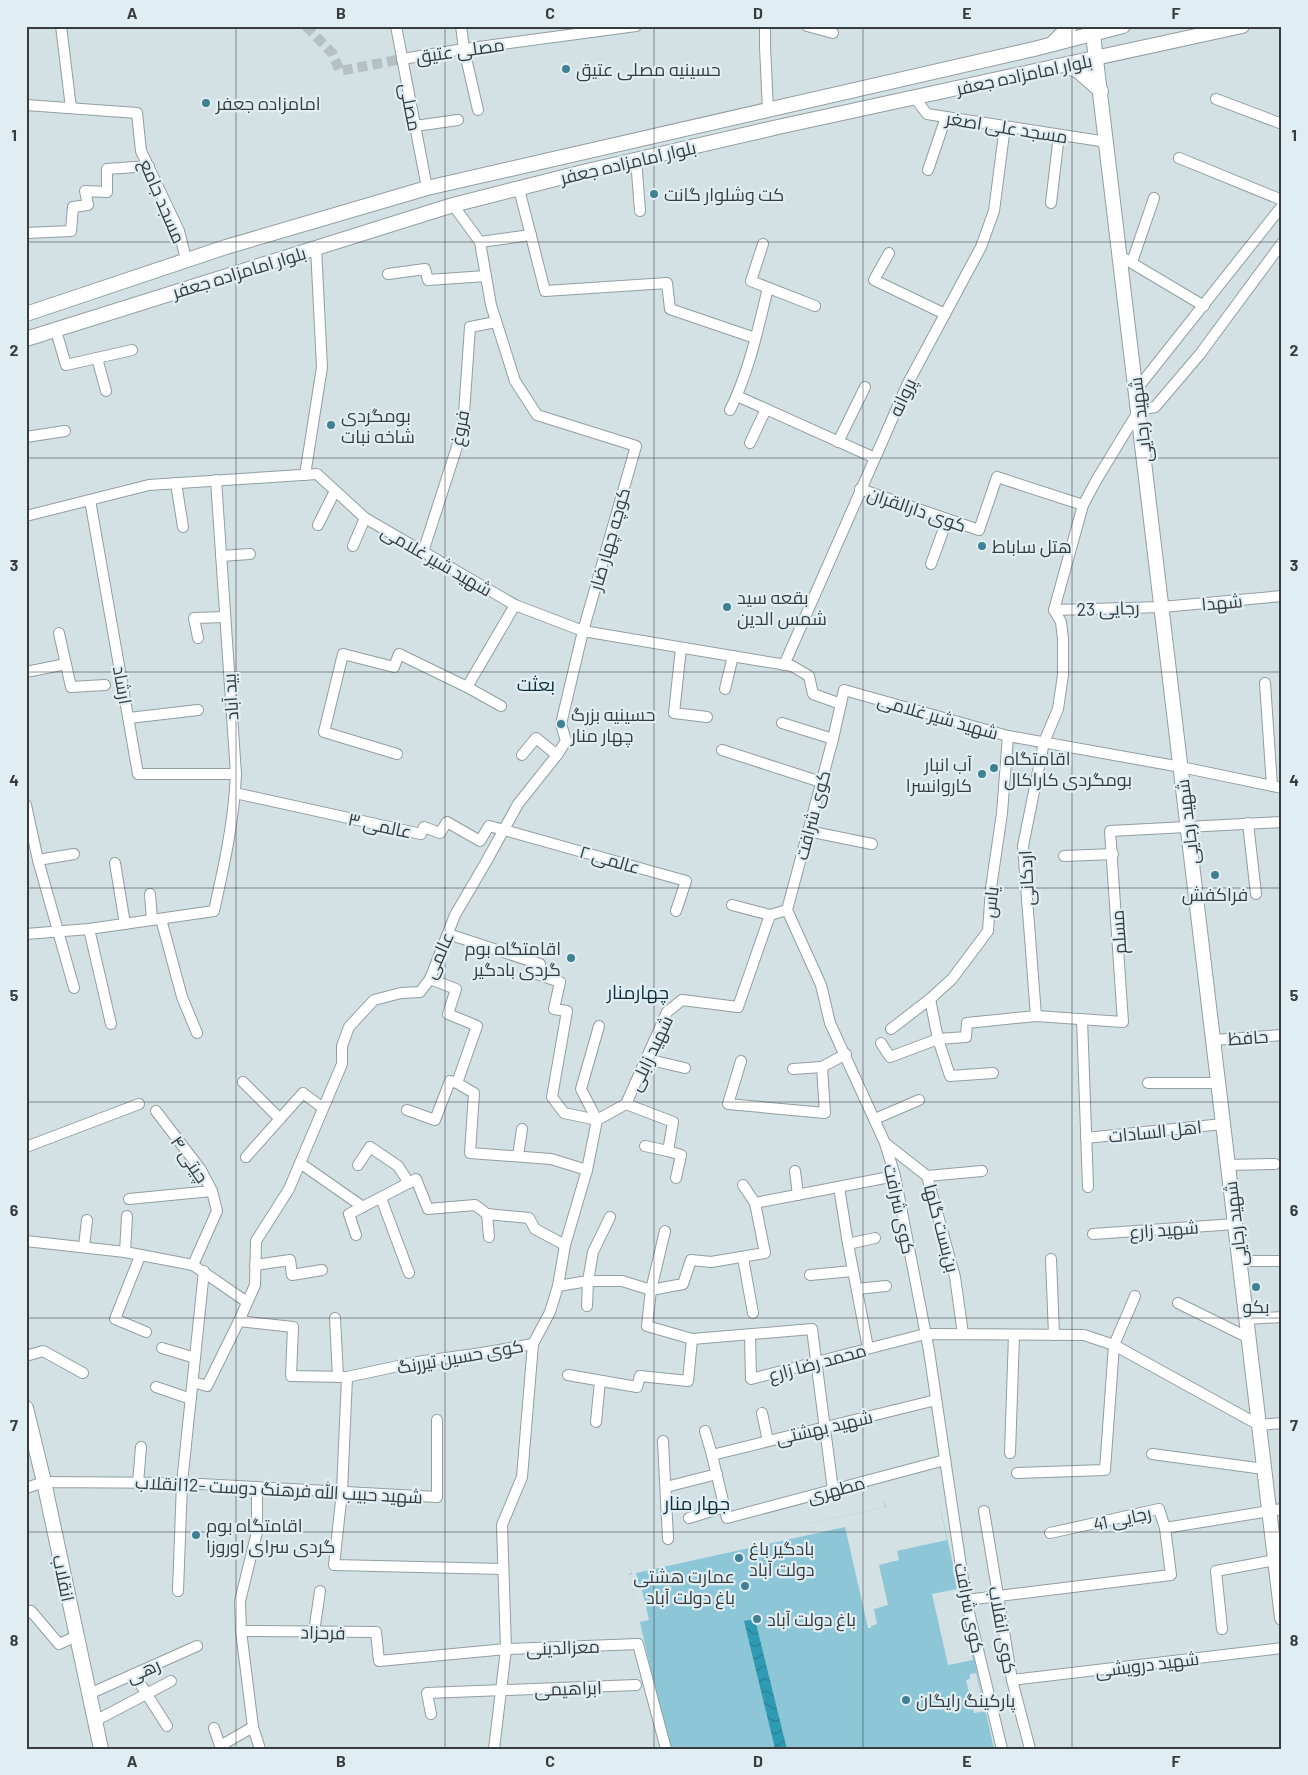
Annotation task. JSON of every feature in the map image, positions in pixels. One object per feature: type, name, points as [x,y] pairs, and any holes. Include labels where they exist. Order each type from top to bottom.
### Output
[{"type":"main road","points":[[1051,45],[1070,26]]},
{"type":"main road","name":"بلوار امامزاده جعفر","points":[[26,314],[186,259],[426,188],[1051,45],[1092,30],[1123,26]]},
{"type":"main road","name":"بلوار امامزاده جعفر","points":[[26,339],[453,205],[636,159],[1242,26]]},
{"type":"main road","name":"شهید رجایی","points":[[1092,30],[1107,142],[1126,259],[1136,390],[1246,1319],[1264,1470],[1275,1510],[1275,1560],[1282,1618]]},
{"type":"main road","points":[[1034,49],[1043,52],[1046,56],[1046,65],[1040,70]]},
{"type":"main road","points":[[1101,91],[1104,76],[1111,62],[1122,52]]},
{"type":"main road","points":[[1064,65],[1084,76],[1101,91]]},
{"type":"main road","points":[[582,153],[583,172]]},
{"type":"main road","name":"انقلاب","points":[[26,1408],[44,1482],[101,1749]]},
{"type":"street","points":[[26,105],[71,108],[61,26]]},
{"type":"street","name":"مصلی","points":[[396,26],[426,188]]},
{"type":"street","points":[[461,26],[464,49],[478,110]]},
{"type":"street","name":"مصلی عتیق","points":[[402,59],[595,29],[636,26]]},
{"type":"street","points":[[765,26],[768,110]]},
{"type":"street","points":[[807,26],[833,33]]},
{"type":"street","name":"مسجد علی اصغر","points":[[915,98],[927,114],[1107,142]]},
{"type":"street","points":[[1216,99],[1282,124]]},
{"type":"street","name":"مسجد جامع","points":[[71,108],[137,113],[141,151],[179,231],[186,259]]},
{"type":"street","points":[[928,170],[946,117]]},
{"type":"street","points":[[415,126],[458,120]]},
{"type":"street","name":"پروانه","points":[[784,665],[908,383],[981,247],[994,211],[1006,126]]},
{"type":"street","points":[[1051,203],[1059,135]]},
{"type":"street","points":[[1178,158],[1282,200]]},
{"type":"street","points":[[636,159],[640,210]]},
{"type":"street","points":[[26,233],[71,231],[73,207],[88,205],[85,191],[107,192],[108,169],[149,166]]},
{"type":"street","points":[[519,189],[545,291],[667,283],[670,309],[755,338]]},
{"type":"street","points":[[1154,198],[1126,259],[1204,306]]},
{"type":"street","points":[[453,205],[480,242],[491,305],[496,322]]},
{"type":"street","points":[[1136,390],[1282,206]]},
{"type":"street","points":[[480,242],[531,235]]},
{"type":"street","points":[[1054,610],[1083,505],[1139,410],[1155,408],[1200,354],[1282,243]]},
{"type":"street","points":[[763,244],[751,281],[815,306]]},
{"type":"street","points":[[306,475],[322,367],[316,248]]},
{"type":"street","points":[[889,253],[874,280],[945,314]]},
{"type":"street","points":[[388,274],[425,268],[428,280],[486,276]]},
{"type":"street","points":[[730,410],[737,396],[768,288]]},
{"type":"street","name":"کوچه چهار ضار","points":[[496,322],[515,381],[537,415],[636,446],[583,631]]},
{"type":"street","name":"فروغ","points":[[423,552],[463,428],[470,327],[496,322]]},
{"type":"street","points":[[56,331],[66,365],[132,350]]},
{"type":"street","points":[[97,358],[106,391]]},
{"type":"street","points":[[838,442],[865,387]]},
{"type":"street","points":[[737,396],[875,458]]},
{"type":"street","points":[[750,443],[766,408]]},
{"type":"street","points":[[26,437],[65,431]]},
{"type":"street","name":"شهید شیر غلامی","points":[[26,516],[148,484],[318,474],[365,518],[515,605],[583,631],[792,666],[809,676],[813,694],[841,704]]},
{"type":"street","name":"کوی دارالقران","points":[[860,490],[979,530],[997,477],[1083,505]]},
{"type":"street","name":"بید آباد","points":[[156,919],[214,911],[228,846],[236,774],[216,480]]},
{"type":"street","points":[[176,483],[183,526]]},
{"type":"street","points":[[318,525],[335,490]]},
{"type":"street","name":"ارشاد","points":[[90,500],[138,774],[236,774]]},
{"type":"street","points":[[353,546],[365,518]]},
{"type":"street","points":[[931,564],[948,520]]},
{"type":"street","points":[[221,556],[250,554]]},
{"type":"street","name":"شهدا","points":[[1162,607],[1282,596]]},
{"type":"street","points":[[467,687],[515,605]]},
{"type":"street","name":"رجایی 23","points":[[1054,610],[1162,607]]},
{"type":"street","name":"اردکانی","points":[[1036,1016],[1023,846],[1044,742],[1058,709],[1064,675],[1063,639],[1060,622],[1054,610]]},
{"type":"street","points":[[198,638],[194,618],[225,616]]},
{"type":"street","name":"عالمی","points":[[247,1302],[255,1284],[256,1241],[289,1189],[342,1064],[342,1046],[349,1027],[374,1000],[401,993],[420,992],[430,979],[455,914],[518,804],[566,741],[561,724],[583,631]]},
{"type":"street","points":[[60,633],[71,687],[105,685]]},
{"type":"street","points":[[681,648],[674,713],[707,717]]},
{"type":"street","points":[[397,754],[324,732],[343,654],[394,667],[399,654],[501,706]]},
{"type":"street","points":[[725,689],[732,656]]},
{"type":"street","points":[[26,672],[66,664]]},
{"type":"street","points":[[1265,683],[1277,787]]},
{"type":"street","name":"شهید شیر غلامی","points":[[844,690],[1008,736],[1181,767],[1277,787]]},
{"type":"street","name":"کوی شرافت","points":[[844,690],[822,782],[787,910],[822,985],[830,1024],[846,1054],[875,1119],[885,1143],[894,1176],[925,1334],[966,1600],[1002,1749]]},
{"type":"street","points":[[129,718],[198,710]]},
{"type":"street","points":[[782,723],[833,739]]},
{"type":"street","name":"یاس","points":[[891,1029],[930,999],[952,979],[988,931],[991,888],[1002,813],[1008,736]]},
{"type":"street","points":[[522,754],[536,738],[557,755]]},
{"type":"street","points":[[722,750],[822,782]]},
{"type":"street","name":"عالمی ۳","points":[[235,793],[421,834],[424,827],[440,833],[447,822],[480,841],[488,826],[504,830]]},
{"type":"street","points":[[26,805],[38,860],[74,988]]},
{"type":"street","points":[[1188,826],[1282,822]]},
{"type":"street","points":[[1248,823],[1256,894]]},
{"type":"street","name":"مسلم","points":[[938,1039],[966,1036],[967,1023],[1036,1016],[1124,1022],[1110,831],[1188,826]]},
{"type":"street","name":"عالمی ۲","points":[[504,830],[686,881],[676,911]]},
{"type":"street","points":[[808,831],[872,844]]},
{"type":"street","points":[[38,860],[74,854]]},
{"type":"street","points":[[1064,856],[1112,854]]},
{"type":"street","points":[[115,863],[124,924]]},
{"type":"street","points":[[150,894],[156,919],[182,997],[197,1033]]},
{"type":"street","points":[[732,905],[770,915],[787,910]]},
{"type":"street","name":"شهید زابلی","points":[[596,1120],[626,1104],[667,1012],[682,1000],[738,1007],[770,915]]},
{"type":"street","points":[[26,934],[89,929],[156,919]]},
{"type":"street","points":[[89,929],[111,1024]]},
{"type":"street","points":[[448,934],[540,964],[537,974],[560,982],[554,1009],[567,1011],[552,1097],[564,1113],[596,1120]]},
{"type":"street","points":[[430,979],[456,989],[448,1014],[477,1026],[457,1083]]},
{"type":"street","points":[[930,999],[938,1039],[950,1076],[993,1073]]},
{"type":"street","points":[[1082,1019],[1088,1187]]},
{"type":"street","points":[[533,1344],[550,1312],[558,1286],[565,1245],[588,1170],[596,1120],[581,1089],[599,1026]]},
{"type":"street","name":"حافظ","points":[[1213,1040],[1282,1035]]},
{"type":"street","points":[[881,1043],[890,1057],[938,1039]]},
{"type":"street","points":[[793,1069],[822,1068],[846,1054]]},
{"type":"street","points":[[646,1059],[685,1068]]},
{"type":"street","points":[[740,1061],[728,1104],[825,1114],[822,1068]]},
{"type":"street","points":[[407,1110],[435,1120],[450,1081],[457,1083],[474,1093],[470,1153],[551,1159],[588,1170]]},
{"type":"street","points":[[243,1082],[280,1119]]},
{"type":"street","points":[[1148,1083],[1218,1083]]},
{"type":"street","points":[[246,1157],[303,1093],[323,1108]]},
{"type":"street","points":[[875,1119],[920,1100]]},
{"type":"street","points":[[26,1147],[139,1104]]},
{"type":"street","points":[[626,1104],[674,1122],[668,1151]]},
{"type":"street","name":"چیتی ۴","points":[[156,1111],[201,1170],[212,1191],[217,1211],[193,1265]]},
{"type":"street","name":"اهل السادات","points":[[1086,1138],[1223,1124]]},
{"type":"street","points":[[518,1156],[522,1129]]},
{"type":"street","points":[[885,1143],[927,1176]]},
{"type":"street","points":[[645,1146],[681,1156],[676,1178]]},
{"type":"street","points":[[358,1165],[370,1147],[398,1166],[409,1183]]},
{"type":"street","points":[[300,1163],[363,1207]]},
{"type":"street","points":[[1228,1165],[1275,1164]]},
{"type":"street","name":"بن‌بست گلها","points":[[963,1334],[955,1277],[927,1176],[982,1171]]},
{"type":"street","points":[[795,1172],[798,1194]]},
{"type":"street","points":[[755,1202],[894,1176]]},
{"type":"street","points":[[356,1235],[349,1214],[416,1179],[428,1208],[475,1205],[486,1214],[529,1218],[535,1229],[565,1245]]},
{"type":"street","points":[[558,1286],[588,1281],[622,1281],[651,1290],[683,1284],[691,1260],[711,1262],[765,1253],[755,1202],[743,1185]]},
{"type":"street","points":[[839,1187],[868,1348]]},
{"type":"street","points":[[129,1199],[212,1191]]},
{"type":"street","points":[[381,1198],[410,1273]]},
{"type":"street","points":[[486,1214],[489,1236]]},
{"type":"street","points":[[125,1252],[127,1216]]},
{"type":"street","points":[[587,1306],[588,1281],[593,1252],[610,1217]]},
{"type":"street","points":[[84,1246],[87,1220]]},
{"type":"street","name":"شهید زارع","points":[[1093,1234],[1235,1224]]},
{"type":"street","points":[[665,1230],[651,1290],[647,1326],[692,1339],[812,1329],[833,1490]]},
{"type":"street","points":[[848,1244],[876,1238]]},
{"type":"street","points":[[26,1241],[84,1246],[193,1265],[247,1302],[240,1321],[207,1386],[193,1382]]},
{"type":"street","points":[[140,1256],[115,1319],[146,1332]]},
{"type":"street","points":[[743,1258],[753,1313]]},
{"type":"street","points":[[1051,1259],[1054,1335]]},
{"type":"street","points":[[255,1265],[290,1260],[292,1275],[322,1270]]},
{"type":"street","points":[[1240,1261],[1282,1261]]},
{"type":"street","points":[[810,1275],[853,1270]]},
{"type":"street","points":[[178,1591],[182,1483],[204,1272]]},
{"type":"street","points":[[857,1289],[886,1286]]},
{"type":"street","points":[[1017,1473],[1105,1470],[1114,1345],[1134,1296]]},
{"type":"street","points":[[1178,1303],[1249,1338]]},
{"type":"street","points":[[1246,1319],[1282,1317]]},
{"type":"street","points":[[335,1318],[343,1377],[342,1492],[334,1565],[504,1569]]},
{"type":"street","name":"کوی حسین تیررنگ","points":[[240,1321],[293,1327],[291,1376],[343,1377],[417,1362],[533,1344],[522,1477],[502,1525],[506,1649],[494,1749]]},
{"type":"street","name":"محمد رضا زارع","points":[[750,1334],[751,1379],[925,1334],[1084,1336],[1114,1345],[1259,1425]]},
{"type":"street","points":[[1010,1453],[1014,1335]]},
{"type":"street","points":[[568,1375],[637,1387],[640,1376],[688,1381],[692,1339]]},
{"type":"street","points":[[162,1348],[195,1358]]},
{"type":"street","points":[[26,1356],[43,1352],[83,1373]]},
{"type":"street","points":[[596,1422],[600,1381]]},
{"type":"street","points":[[156,1388],[191,1399]]},
{"type":"street","name":"شهید بهشتی","points":[[712,1454],[936,1400]]},
{"type":"street","points":[[762,1413],[768,1441]]},
{"type":"street","name":"شهید حبیب الله فرهنگ دوست -12انقلاب","points":[[26,1488],[44,1482],[182,1483],[438,1497],[437,1420]]},
{"type":"street","points":[[1259,1425],[1282,1423]]},
{"type":"street","points":[[689,1518],[725,1507],[705,1430]]},
{"type":"street","points":[[664,1442],[668,1539]]},
{"type":"street","points":[[138,1483],[141,1447]]},
{"type":"street","points":[[1152,1454],[1264,1470]]},
{"type":"street","name":"مطهری","points":[[725,1507],[727,1518],[945,1460]]},
{"type":"street","points":[[666,1487],[717,1474]]},
{"type":"street","points":[[257,1487],[258,1532],[240,1601],[241,1631],[253,1728],[260,1749]]},
{"type":"street","name":"رجایی 41","points":[[1050,1533],[1159,1509],[1165,1528],[1275,1510]]},
{"type":"street","name":"کوی انقلاب","points":[[984,1510],[1012,1680],[1030,1749]]},
{"type":"street","points":[[966,1600],[1171,1575],[1165,1528]]},
{"type":"street","points":[[1222,1629],[1216,1571],[1275,1560]]},
{"type":"street","points":[[314,1632],[320,1591]]},
{"type":"street","points":[[26,1614],[31,1611],[60,1644],[77,1636]]},
{"type":"street","name":"فرحزاد","points":[[241,1631],[376,1632],[379,1661]]},
{"type":"street","name":"معزالدینی","points":[[379,1661],[506,1649],[638,1644],[666,1749]]},
{"type":"street","name":"رهی","points":[[89,1694],[197,1646]]},
{"type":"street","name":"شهید درویشی","points":[[1012,1680],[1282,1648]]},
{"type":"street","points":[[134,1674],[167,1726]]},
{"type":"street","points":[[95,1721],[171,1681]]},
{"type":"street","name":"ابراهیمی","points":[[430,1714],[427,1693],[636,1686]]},
{"type":"street","points":[[214,1728],[220,1746],[253,1728]]},
{"type":"shaded area","name":"باغ دولت آباد","points":[[936,1488],[994,1749],[787,1749],[755,1619],[745,1622],[775,1749],[669,1749],[640,1622],[649,1620],[636,1573],[845,1527],[868,1628],[871,1628],[871,1626],[877,1624],[874,1609],[888,1605],[879,1565],[899,1560],[897,1551],[947,1540]],"holes":[[[957,1589],[973,1660],[948,1665],[932,1594]],[[976,1673],[985,1711],[974,1713],[966,1680],[970,1679],[970,1674]]]},
{"type":"shaded area","points":[[884,1499],[886,1507],[629,1563],[885,1507]]},
{"type":"water","points":[[755,1619],[787,1749],[775,1749],[744,1621]]},
{"type":"tunnel","points":[[306,26],[332,53],[340,71],[402,59]]},
{"type":"place","name":"حسینیه مصلی عتیق","points":[[566,69]]},
{"type":"place","name":"امامزاده جعفر","points":[[206,103]]},
{"type":"place","name":"کت وشلوار گانت","points":[[654,194]]},
{"type":"place","name":"بومگردی شاخه نبات","points":[[331,425]]},
{"type":"place","name":"هتل ساباط","points":[[982,546]]},
{"type":"place","name":"بقعه سید شمس الدین","points":[[727,607]]},
{"type":"place","name":"حسینیه بزرگ چهار منار","points":[[561,724]]},
{"type":"place","name":"اقامتگاه بومگردی کاراکال","points":[[994,768]]},
{"type":"place","name":"آب انبار کاروانسرا","points":[[982,774]]},
{"type":"place","name":"فراکفش","points":[[1215,875]]},
{"type":"place","name":"اقامتگاه بوم گردی بادگیر","points":[[571,958]]},
{"type":"place","name":"بکو","points":[[1256,1287]]},
{"type":"place","name":"اقامتگاه بوم گردی سرای اوروزا","points":[[196,1535]]},
{"type":"place","name":"بادگیر باغ دولت آباد","points":[[739,1558]]},
{"type":"place","name":"عمارت هشتی باغ دولت آباد","points":[[745,1586]]},
{"type":"place","name":"باغ دولت آباد","points":[[757,1619]]},
{"type":"place","name":"پارکینگ رایگان","points":[[906,1700]]},
{"type":"district","name":"بعثت","points":[[536,683]]},
{"type":"district","name":"چهارمنار","points":[[638,991]]},
{"type":"district","name":"جهار منار","points":[[697,1502]]}]
